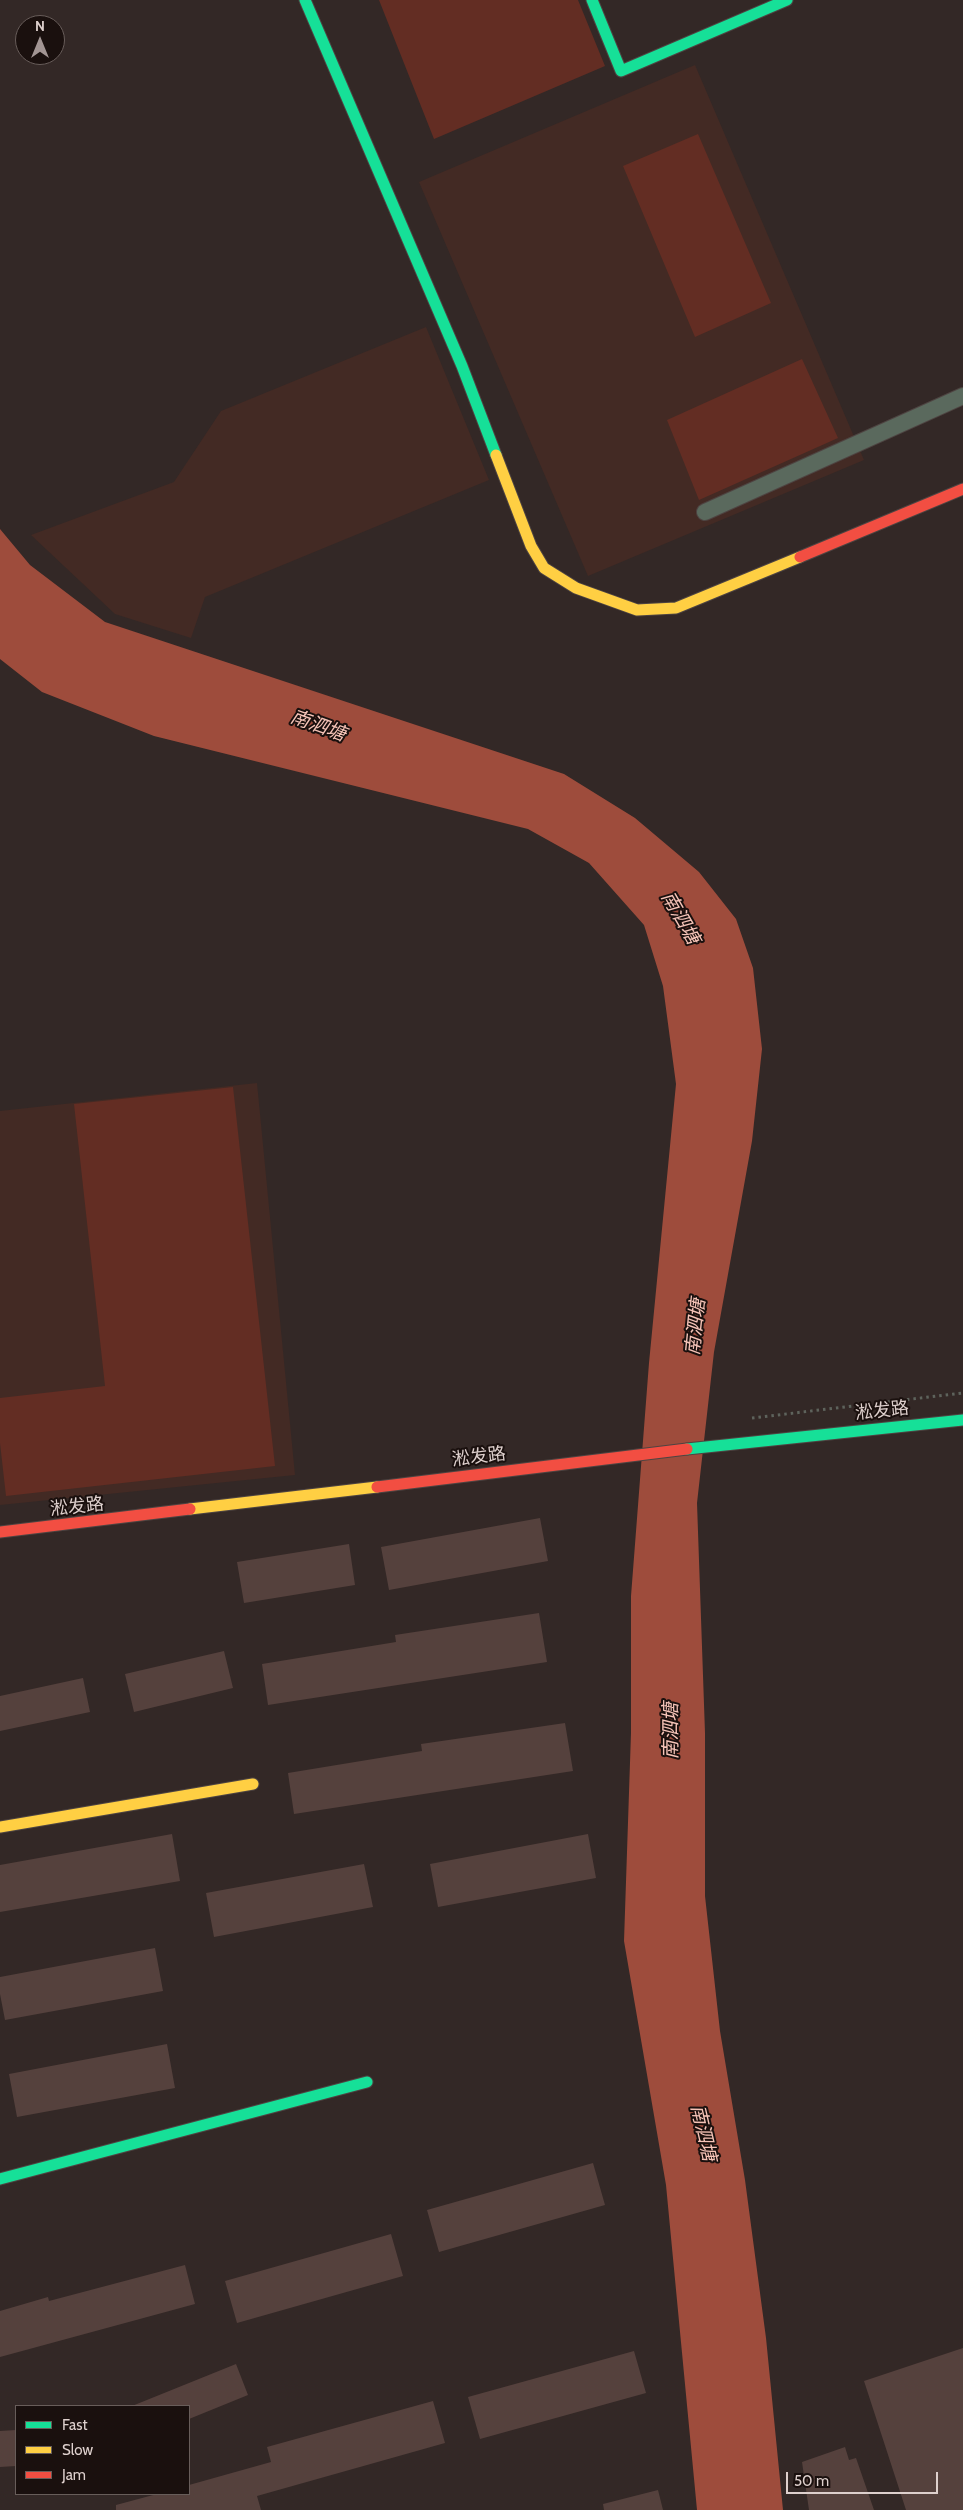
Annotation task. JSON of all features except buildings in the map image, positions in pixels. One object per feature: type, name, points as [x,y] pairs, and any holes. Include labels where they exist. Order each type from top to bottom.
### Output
[{"type":"street","points":[[305,0],[462,366],[531,546],[544,568],[576,588],[637,610],[676,608],[963,489]]},
{"type":"street","points":[[592,0],[621,71],[787,0]]},
{"type":"street","points":[[705,512],[963,396]]},
{"type":"street","name":"淞发路","points":[[0,1532],[739,1443],[963,1420]]},
{"type":"street","points":[[0,1827],[253,1784]]},
{"type":"street","points":[[0,2179],[367,2082]]},
{"type":"path","points":[[762,1417],[963,1393]]},
{"type":"shaded area","points":[[379,0],[578,0],[605,66],[434,139]]},
{"type":"shaded area","points":[[695,65],[864,460],[588,576],[419,182]]},
{"type":"shaded area","points":[[698,134],[771,303],[695,337],[623,166]]},
{"type":"shaded area","points":[[426,327],[489,480],[205,597],[191,638],[115,614],[31,535],[174,482],[221,411]]},
{"type":"shaded area","points":[[802,359],[838,438],[699,500],[667,420]]},
{"type":"shaded area","points":[[257,1083],[295,1475],[0,1505],[0,1111]]},
{"type":"shaded area","points":[[233,1087],[275,1466],[6,1496],[0,1443],[0,1398],[105,1386],[74,1104]]},
{"type":"water","name":"南泗塘","points":[[0,529],[30,565],[105,622],[564,774],[635,818],[699,872],[736,919],[753,968],[762,1049],[752,1141],[714,1352],[697,1503],[705,1733],[705,1896],[720,2031],[745,2180],[766,2338],[783,2510],[697,2510],[666,2185],[624,1941],[631,1733],[631,1596],[649,1363],[676,1084],[663,986],[644,925],[589,863],[528,829],[154,736],[42,692],[0,659]]},
{"type":"traffic: fast","points":[[305,0],[462,366],[496,455]]},
{"type":"traffic: fast","points":[[592,0],[621,71],[787,0]]},
{"type":"traffic: fast","points":[[687,1449],[963,1420]]},
{"type":"traffic: fast","points":[[0,2179],[367,2082]]},
{"type":"traffic: slow","points":[[496,455],[531,546],[544,568],[576,588],[637,610],[676,608],[800,557]]},
{"type":"traffic: slow","points":[[190,1509],[377,1487]]},
{"type":"traffic: slow","points":[[0,1827],[253,1784]]},
{"type":"traffic: jam","points":[[800,557],[963,489]]},
{"type":"traffic: jam","points":[[377,1487],[687,1449]]},
{"type":"traffic: jam","points":[[0,1532],[190,1509]]}]
